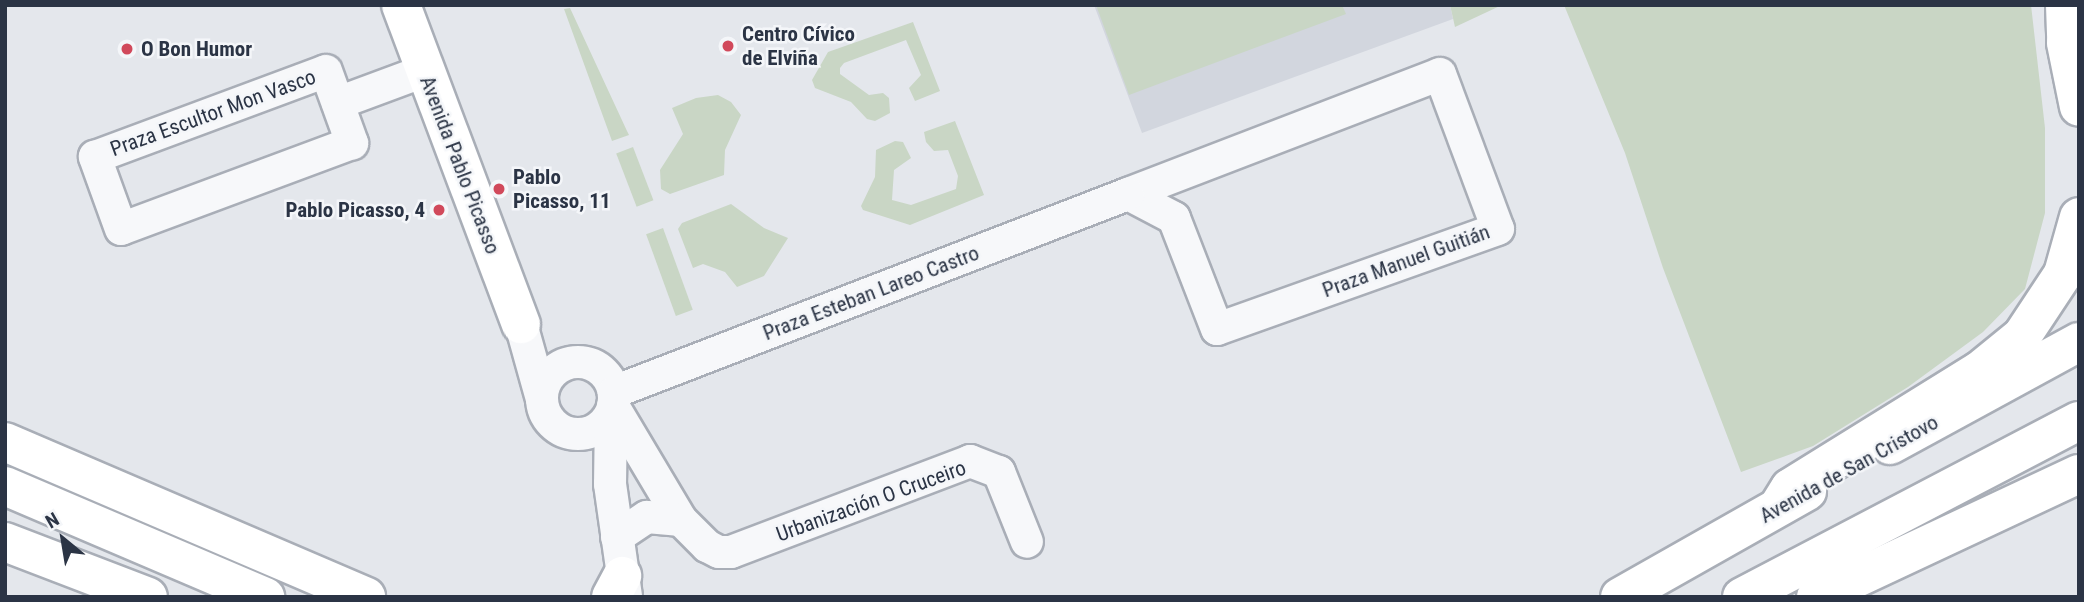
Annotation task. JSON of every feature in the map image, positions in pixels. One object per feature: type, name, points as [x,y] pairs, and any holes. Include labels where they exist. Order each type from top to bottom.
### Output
[{"type":"main road","name":"Avenida Pablo Picasso","points":[[401,5],[521,324]]},
{"type":"main road","points":[[2065,5],[2066,43],[2079,107]]},
{"type":"main road","points":[[1778,507],[1790,488],[1979,371],[2022,336],[2063,274],[2079,217]]},
{"type":"main road","name":"Avenida de San Cristovo","points":[[1620,597],[2079,342]]},
{"type":"main road","points":[[5,417],[105,487]]},
{"type":"main road","points":[[1742,597],[2079,421]]},
{"type":"main road","points":[[5,442],[366,597]]},
{"type":"main road","points":[[1816,597],[2079,474]]},
{"type":"main road","points":[[5,485],[265,597]]},
{"type":"main road","points":[[5,542],[148,597]]},
{"type":"street","name":"Praza Escultor Mon Vasco","points":[[326,71],[338,103],[352,143],[121,229],[95,157],[326,71]]},
{"type":"street","name":"Praza Escultor Mon Vasco","points":[[338,103],[424,71]]},
{"type":"street","name":"Praza Manuel Guitián","points":[[1128,194],[1440,74],[1498,229],[1217,329],[1174,218]]},
{"type":"street","points":[[1128,194],[1174,218],[1189,169]]},
{"type":"street","name":"Praza Esteban Lareo Castro","points":[[612,404],[1128,194]]},
{"type":"street","name":"Avenida Pablo Picasso","points":[[521,324],[536,344],[575,362]]},
{"type":"street","name":"Avenida Pablo Picasso","points":[[521,324],[542,399]]},
{"type":"street","points":[[610,484],[598,460],[570,434],[550,421],[542,399],[543,388],[555,370],[575,362],[586,363],[604,373],[612,404],[610,484],[620,590]]},
{"type":"street","points":[[570,434],[594,430],[612,404]]},
{"type":"street","name":"Urbanización O Cruceiro","points":[[612,404],[681,520],[707,546],[719,552],[731,552],[970,461],[999,472],[1027,542]]},
{"type":"street","points":[[617,537],[647,517],[681,520]]},
{"type":"shaded area","points":[[1094,5],[1450,5],[1453,19],[1142,133]]},
{"type":"green space","points":[[1096,5],[1342,5],[1346,14],[1129,95]]},
{"type":"green space","points":[[1450,5],[1502,5],[1455,27]]},
{"type":"green space","points":[[1564,5],[2031,5],[2045,128],[2045,213],[2025,289],[1983,332],[1908,387],[1813,446],[1741,472],[1663,268],[1625,153]]},
{"type":"green space","points":[[570,8],[629,135],[612,141],[564,9]]},
{"type":"green space","points":[[913,22],[940,91],[915,101],[909,88],[921,75],[906,40],[844,63],[840,68],[840,74],[869,95],[883,93],[889,98],[890,113],[875,121],[867,119],[851,102],[815,88],[812,80],[828,52]]},
{"type":"green space","points":[[718,95],[731,102],[741,115],[725,150],[724,175],[670,194],[661,189],[660,170],[683,134],[672,108],[696,98]]},
{"type":"green space","points":[[955,121],[984,195],[910,225],[863,210],[861,206],[875,177],[876,150],[895,141],[903,142],[911,158],[894,170],[892,200],[911,205],[956,189],[958,176],[948,150],[934,151],[926,142],[924,132]]},
{"type":"green space","points":[[633,147],[653,200],[637,207],[616,153]]},
{"type":"green space","points":[[731,204],[764,228],[788,238],[764,276],[737,287],[725,272],[703,264],[693,268],[678,229],[682,223]]},
{"type":"green space","points":[[663,228],[693,310],[676,316],[646,234]]},
{"type":"place","name":"Centro Cívico de Elviña","points":[[728,46]]},
{"type":"place","name":"O Bon Humor","points":[[127,49]]},
{"type":"place","name":"Pablo Picasso, 11","points":[[499,189]]},
{"type":"place","name":"Pablo Picasso, 4","points":[[439,210]]}]
